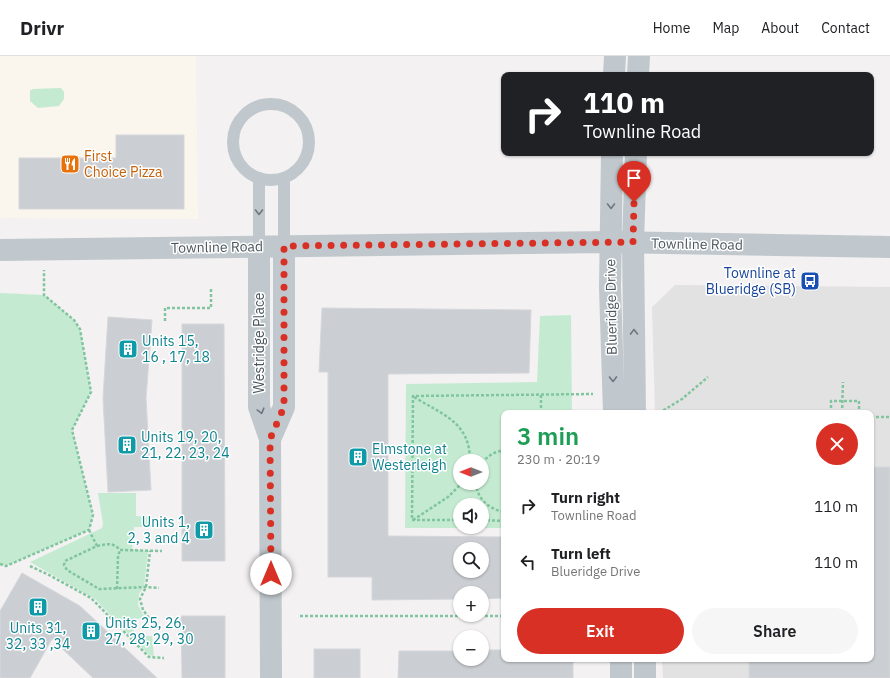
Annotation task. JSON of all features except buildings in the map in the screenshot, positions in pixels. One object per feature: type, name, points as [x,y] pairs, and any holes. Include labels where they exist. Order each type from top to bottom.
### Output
[{"type":"street","points":[[614,72],[615,56]]},
{"type":"street","points":[[638,72],[639,56]]},
{"type":"street","name":"Blueridge Drive","points":[[612,156],[611,242],[614,410]]},
{"type":"street","name":"Blueridge Drive","points":[[635,410],[633,242],[636,156]]},
{"type":"street","name":"Townline Road","points":[[0,250],[611,242],[890,247]]},
{"type":"street","name":"Westridge Place","points":[[259,246],[259,407],[270,439],[271,678]]},
{"type":"street","name":"Westridge Place","points":[[270,439],[284,407],[284,246]]},
{"type":"street","points":[[621,662],[622,678]]},
{"type":"street","points":[[645,662],[645,678]]},
{"type":"lane","points":[[268,104],[280,104],[291,109],[300,117],[308,134],[308,152],[303,163],[295,172],[284,178],[272,180],[259,178],[248,172],[239,162],[234,150],[233,137],[237,125],[244,114],[255,107],[268,104]]},
{"type":"lane","points":[[259,178],[259,246]]},
{"type":"lane","points":[[284,178],[284,246]]},
{"type":"path","points":[[44,249],[44,295],[74,320],[80,329],[90,392],[72,430],[93,515],[89,530],[97,546]]},
{"type":"path","points":[[165,321],[164,308],[211,308],[211,289]]},
{"type":"path","points":[[664,410],[682,399],[708,377]]},
{"type":"path","points":[[842,410],[843,382]]},
{"type":"path","points":[[413,396],[594,394]]},
{"type":"path","points":[[541,395],[541,410]]},
{"type":"path","points":[[413,396],[456,422],[469,443],[470,454]]},
{"type":"path","points":[[412,520],[413,396]]},
{"type":"path","points":[[831,410],[831,401],[859,401],[859,410]]},
{"type":"path","points":[[874,417],[890,417]]},
{"type":"path","points":[[489,456],[495,452],[501,451]]},
{"type":"path","points":[[412,520],[448,497],[455,490]]},
{"type":"path","points":[[478,490],[485,504],[493,510],[501,511]]},
{"type":"path","points":[[412,520],[453,520]]},
{"type":"path","points":[[489,520],[501,520]]},
{"type":"path","points":[[0,564],[6,566],[89,530]]},
{"type":"path","points":[[159,588],[146,587],[98,589],[67,570],[64,565],[65,561],[97,546],[108,544],[116,545],[120,550],[162,551]]},
{"type":"path","points":[[117,589],[118,556],[120,550]]},
{"type":"path","points":[[149,618],[142,610],[140,599],[146,587],[150,551]]},
{"type":"path","points":[[30,566],[49,574],[90,598],[149,657],[164,658]]},
{"type":"path","points":[[300,616],[501,616]]},
{"type":"shaded area","points":[[0,56],[196,56],[198,219],[0,218]]},
{"type":"shaded area","points":[[675,285],[890,287],[890,678],[663,678],[662,662],[874,662],[874,410],[655,410],[652,307]]},
{"type":"green space","points":[[61,88],[64,92],[64,99],[59,106],[38,108],[30,101],[30,91],[32,89]]},
{"type":"green space","points":[[0,293],[44,295],[74,320],[80,329],[91,392],[72,430],[93,515],[89,530],[6,566],[0,564]]},
{"type":"green space","points":[[571,315],[572,410],[501,410],[501,528],[489,528],[489,498],[453,498],[453,528],[405,528],[406,384],[537,382],[540,316]]},
{"type":"green space","points":[[98,493],[136,493],[136,516],[154,517],[153,527],[134,527],[132,549],[148,551],[144,587],[139,594],[138,605],[145,618],[133,619],[134,636],[152,636],[154,656],[149,655],[95,599],[30,562],[102,528],[103,524]]},
{"type":"place","name":"First Choice Pizza","points":[[70,164]]},
{"type":"place","name":"Townline at Blueridge (SB)","points":[[810,281]]},
{"type":"place","name":"Units 15, 16 , 17, 18","points":[[128,349]]},
{"type":"place","name":"Units 19, 20, 21, 22, 23, 24","points":[[127,445]]},
{"type":"place","name":"Elmstone at Westerleigh","points":[[358,457]]},
{"type":"place","name":"Units 1, 2, 3 and 4","points":[[204,530]]},
{"type":"place","name":"Units 31, 32, 33 ,34","points":[[38,607]]},
{"type":"place","name":"Units 25, 26, 27, 28, 29, 30","points":[[91,631]]},
{"type":"route","points":[[271,574],[270,439],[284,407],[284,246],[633,242],[634,202]]}]
